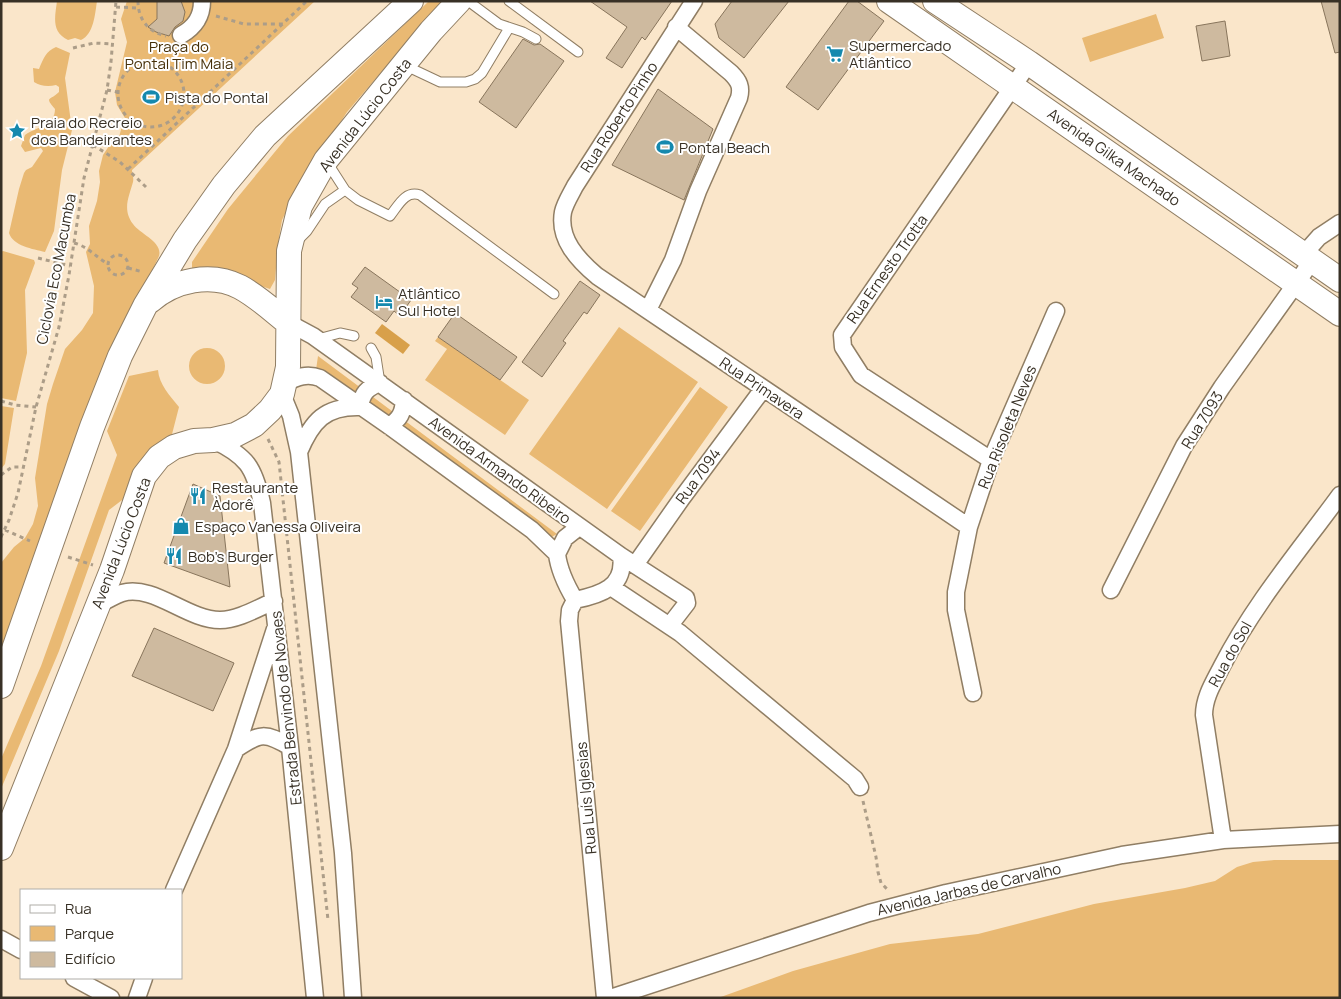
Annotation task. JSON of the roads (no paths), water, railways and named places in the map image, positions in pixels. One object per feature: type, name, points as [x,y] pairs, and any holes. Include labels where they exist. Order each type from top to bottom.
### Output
[{"type":"main road","points":[[1,686],[92,427],[120,356],[145,306],[185,240],[224,185],[265,136],[411,1]]},
{"type":"main road","name":"Avenida Lúcio Costa","points":[[1,848],[98,605],[144,476],[159,457],[174,447],[194,441],[213,440],[235,435],[254,426],[270,410],[284,388],[288,367],[289,251],[300,206],[326,160],[431,31],[459,1]]},
{"type":"main road","name":"Avenida Gilka Machado","points":[[889,1],[1340,314]]},
{"type":"main road","name":"Avenida Gilka Machado","points":[[935,1],[1029,63],[1340,280]]},
{"type":"main road","points":[[145,306],[160,292],[176,284],[194,280],[220,280],[240,287],[260,300],[287,322]]},
{"type":"street","name":"Rua Roberto Pinho","points":[[566,238],[562,224],[563,210],[575,186],[694,1]]},
{"type":"street","points":[[181,34],[196,23],[202,6]]},
{"type":"street","points":[[648,310],[673,260],[698,191],[742,89],[731,73],[676,27]]},
{"type":"street","name":"Rua Ernesto Trotta","points":[[991,460],[861,375],[843,347],[842,335],[1029,63]]},
{"type":"street","name":"Rua 7093","points":[[1111,590],[1184,446],[1222,387],[1296,283],[1319,237],[1340,223]]},
{"type":"street","name":"Rua Primavera","points":[[566,238],[574,253],[584,265],[763,389],[969,527]]},
{"type":"street","name":"Rua Risoleta Neves","points":[[973,693],[956,610],[956,592],[969,527],[991,460],[1056,311]]},
{"type":"street","name":"Avenida Armando Ribeiro","points":[[287,322],[318,339],[621,556],[687,599],[687,603],[670,625]]},
{"type":"street","name":"Avenida Armando Ribeiro","points":[[284,388],[302,376],[312,375],[320,378],[532,530],[557,554]]},
{"type":"street","points":[[299,452],[313,424],[322,416],[346,406],[360,407],[364,392],[380,383]]},
{"type":"street","points":[[284,388],[299,452],[343,853],[354,998]]},
{"type":"street","name":"Rua 7094","points":[[635,565],[763,389]]},
{"type":"street","points":[[389,426],[400,417],[404,400]]},
{"type":"street","name":"Estrada Benvindo de Novaes","points":[[213,440],[233,449],[250,466],[258,484],[262,504],[277,625],[315,998]]},
{"type":"street","name":"Rua do Sol","points":[[1223,840],[1204,715],[1206,700],[1236,640],[1250,618],[1340,495]]},
{"type":"street","points":[[580,527],[565,538],[557,554],[562,576],[575,600],[611,587],[621,573],[621,556]]},
{"type":"street","points":[[611,587],[670,625],[855,779],[860,787]]},
{"type":"street","points":[[98,605],[120,594],[132,591],[142,592],[199,615],[221,620],[274,601]]},
{"type":"street","name":"Rua Luís Iglesias","points":[[575,600],[570,610],[569,621],[605,998]]},
{"type":"street","points":[[174,889],[236,749],[277,625]]},
{"type":"street","points":[[236,749],[251,739],[260,736],[270,736],[290,747]]},
{"type":"street","name":"Avenida Jarbas de Carvalho","points":[[610,998],[841,922],[946,893],[1122,855],[1223,840],[1340,834]]},
{"type":"street","points":[[1,939],[20,949]]},
{"type":"street","points":[[76,979],[111,998]]},
{"type":"street","points":[[137,998],[144,979]]},
{"type":"lane","points":[[468,1],[499,24],[523,32],[536,39]]},
{"type":"lane","points":[[509,1],[578,52]]},
{"type":"lane","points":[[404,65],[440,82],[471,81],[482,73],[509,28]]},
{"type":"lane","points":[[326,160],[345,190],[358,200],[390,216],[406,196],[412,193],[420,195],[554,294]]},
{"type":"lane","points":[[289,251],[307,231],[325,204],[345,190]]},
{"type":"lane","points":[[318,339],[340,333],[354,336]]},
{"type":"lane","points":[[371,348],[376,357],[380,383]]},
{"type":"place","name":"Supermercado Atlântico","points":[[835,54]]},
{"type":"place","name":"Pista do Pontal","points":[[151,97]]},
{"type":"place","name":"Praia do Recreio dos Bandeirantes","points":[[17,131]]},
{"type":"place","name":"Pontal Beach","points":[[665,147]]},
{"type":"place","name":"Atlântico Sul Hotel","points":[[384,302]]},
{"type":"place","name":"Restaurante Àdorê","points":[[198,496]]},
{"type":"place","name":"Espaço Vanessa Oliveira","points":[[181,526]]},
{"type":"place","name":"Bob's Burger","points":[[174,556]]},
{"type":"park label","name":"Praça do Pontal Tim Maia","points":[[179,54]]}]
